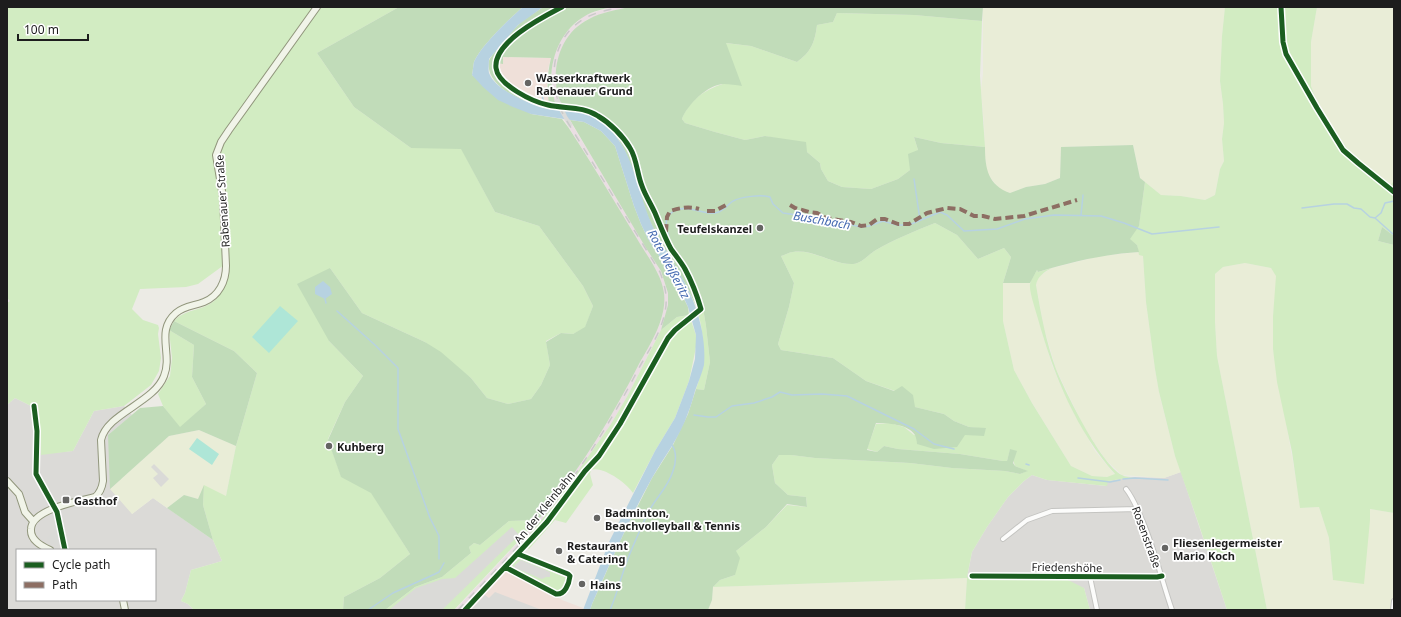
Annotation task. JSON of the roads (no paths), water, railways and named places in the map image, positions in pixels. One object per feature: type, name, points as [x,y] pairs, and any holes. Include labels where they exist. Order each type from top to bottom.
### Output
[{"type":"main road","name":"Rabenauer Straße","points":[[55,508],[95,497],[99,494],[103,481],[102,434],[126,411],[154,391],[164,376],[167,357],[165,331],[170,320],[183,308],[204,302],[217,294],[226,274],[226,266],[223,197],[216,161],[217,150],[229,130],[317,7]]},
{"type":"main road","points":[[7,481],[19,494],[25,512],[33,521]]},
{"type":"main road","points":[[48,549],[39,544],[32,537],[31,527],[36,517],[55,508]]},
{"type":"street","points":[[1281,7],[1283,42],[1286,54],[1330,130],[1343,150],[1394,192]]},
{"type":"street","points":[[34,406],[37,431],[36,474],[55,508],[65,549]]},
{"type":"street","name":"An der Kleinbahn","points":[[465,610],[547,522],[585,471]]},
{"type":"street","name":"Rosenstraße","points":[[1126,489],[1138,509],[1162,576],[1172,610]]},
{"type":"street","points":[[1003,539],[1027,520],[1052,511],[1138,509]]},
{"type":"street","name":"An der Kleinbahn","points":[[505,567],[556,594],[561,594],[564,592],[570,579],[568,574],[518,554]]},
{"type":"street","name":"Friedenshöhe","points":[[972,576],[1162,576]]},
{"type":"street","name":"Friedenshöhe","points":[[1090,577],[1097,610]]},
{"type":"street","points":[[1393,610],[1394,601]]},
{"type":"water","name":"Rote Weißeritz","points":[[523,7],[543,7],[518,25],[489,59],[489,73],[492,79],[505,90],[530,103],[545,108],[590,115],[605,125],[615,136],[630,161],[655,231],[689,290],[698,316],[704,344],[704,365],[685,422],[652,478],[636,509],[613,556],[590,610],[583,610],[609,542],[655,451],[675,418],[689,381],[695,359],[696,335],[688,307],[683,296],[673,277],[648,239],[641,224],[615,146],[601,131],[584,122],[531,114],[498,100],[472,75],[474,62],[483,48],[503,25]]},
{"type":"water","points":[[323,281],[330,287],[332,294],[325,299],[315,294],[315,287]]},
{"type":"waterway","points":[[541,93],[546,108]]},
{"type":"waterway","points":[[914,179],[920,220]]},
{"type":"waterway","points":[[1081,215],[1083,195]]},
{"type":"waterway","name":"Buschbach","points":[[670,243],[666,220],[675,210],[686,208],[715,213],[723,210],[733,201],[751,196],[770,197],[773,204],[783,213],[831,220],[861,227],[883,221],[897,225],[909,225],[940,212],[947,215],[964,231],[997,229],[1025,219],[1054,215],[1101,216],[1152,234],[1219,227]]},
{"type":"waterway","points":[[1302,208],[1347,204],[1354,208],[1361,209],[1370,217],[1375,218],[1381,213],[1385,203],[1394,201]]},
{"type":"waterway","points":[[1375,218],[1394,235]]},
{"type":"waterway","points":[[325,299],[326,303]]},
{"type":"waterway","points":[[337,311],[398,368],[398,429],[430,518],[439,536],[439,559]]},
{"type":"waterway","points":[[694,415],[716,417],[732,406],[754,403],[772,397],[780,392],[792,395],[822,394],[847,396],[914,429],[934,444],[954,449]]},
{"type":"waterway","points":[[610,610],[627,561],[640,531],[651,508],[671,477],[676,458],[672,445]]},
{"type":"waterway","points":[[1078,478],[1110,482],[1120,480]]},
{"type":"waterway","points":[[1123,479],[1135,478],[1168,480]]},
{"type":"waterway","points":[[368,610],[393,593],[439,572],[444,563]]},
{"type":"railway","points":[[458,610],[531,532],[565,488],[600,437],[621,402],[653,344],[663,321],[666,296],[660,272],[565,118],[559,105],[556,91],[554,76],[555,62],[565,36],[574,26],[587,17],[599,12],[620,7]]},
{"type":"place","name":"Wasserkraftwerk Rabenauer Grund","points":[[528,83]]},
{"type":"place","name":"Teufelskanzel","points":[[760,228]]},
{"type":"place","name":"Kuhberg","points":[[329,446]]},
{"type":"place","name":"Gasthof","points":[[66,500]]},
{"type":"place","name":"Badminton, Beachvolleyball & Tennis","points":[[597,518]]},
{"type":"place","name":"Fliesenlegermeister Mario Koch","points":[[1165,548]]},
{"type":"place","name":"Restaurant & Catering","points":[[559,551]]},
{"type":"place","name":"Hains","points":[[582,584]]}]
